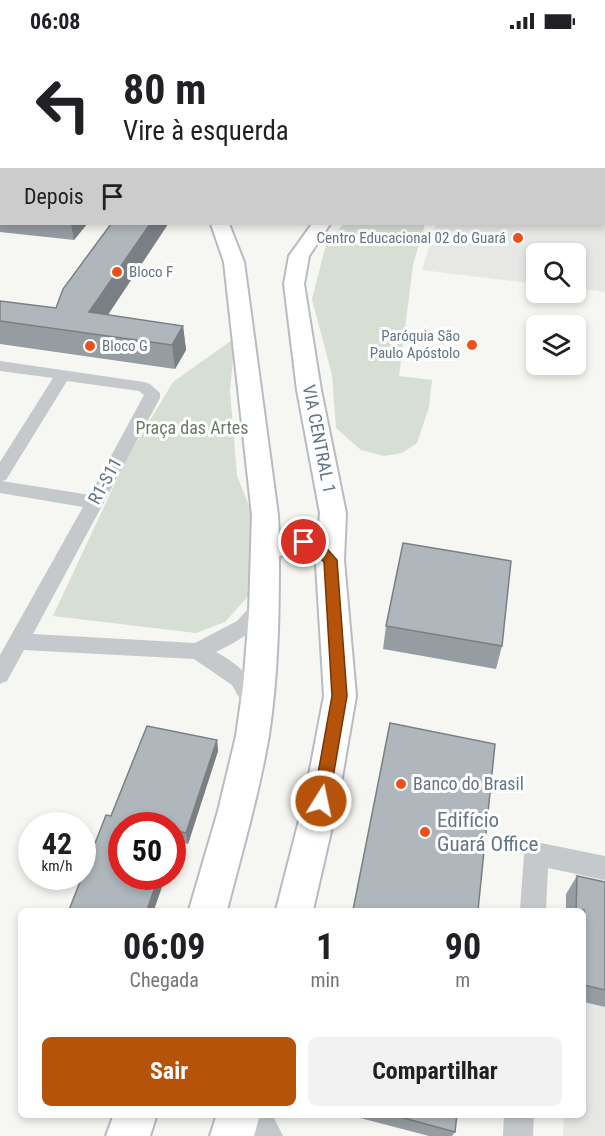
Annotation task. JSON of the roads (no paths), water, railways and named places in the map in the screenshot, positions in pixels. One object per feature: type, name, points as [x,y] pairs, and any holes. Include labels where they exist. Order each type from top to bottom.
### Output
[{"type":"main road","points":[[209,908],[244,780],[257,710],[262,649],[265,547],[265,514],[234,262],[220,225]]},
{"type":"main road","name":"VIA CENTRAL 1","points":[[296,908],[321,801],[340,696],[330,560],[333,513],[309,390],[294,284],[299,256],[307,241],[320,225]]},
{"type":"main road","points":[[265,547],[311,543],[330,560]]},
{"type":"main road","points":[[128,1136],[135,1118]]},
{"type":"main road","points":[[232,1136],[238,1118]]},
{"type":"street","name":"R1-S11","points":[[0,366],[144,387],[152,393],[152,398],[0,675]]},
{"type":"street","points":[[0,476],[63,375]]},
{"type":"street","points":[[0,487],[93,502]]},
{"type":"street","points":[[197,651],[245,626],[259,610],[263,582]]},
{"type":"street","points":[[18,641],[197,651],[222,664],[239,678],[251,691],[257,710]]},
{"type":"street","points":[[533,908],[536,854],[605,868]]},
{"type":"street","points":[[257,1118],[268,1136]]},
{"type":"street","points":[[518,1136],[519,1118]]},
{"type":"place","name":"Centro Educacional 02 do Guará","points":[[518,238]]},
{"type":"place","name":"Bloco F","points":[[117,272]]},
{"type":"place","name":"Paróquia São Paulo Apóstolo","points":[[472,345]]},
{"type":"place","name":"Bloco G","points":[[90,346]]},
{"type":"place","name":"Banco do Brasil","points":[[401,784]]},
{"type":"place","name":"Edifício Guará Office","points":[[425,832]]},
{"type":"park label","name":"Praça das Artes","points":[[192,428]]}]
